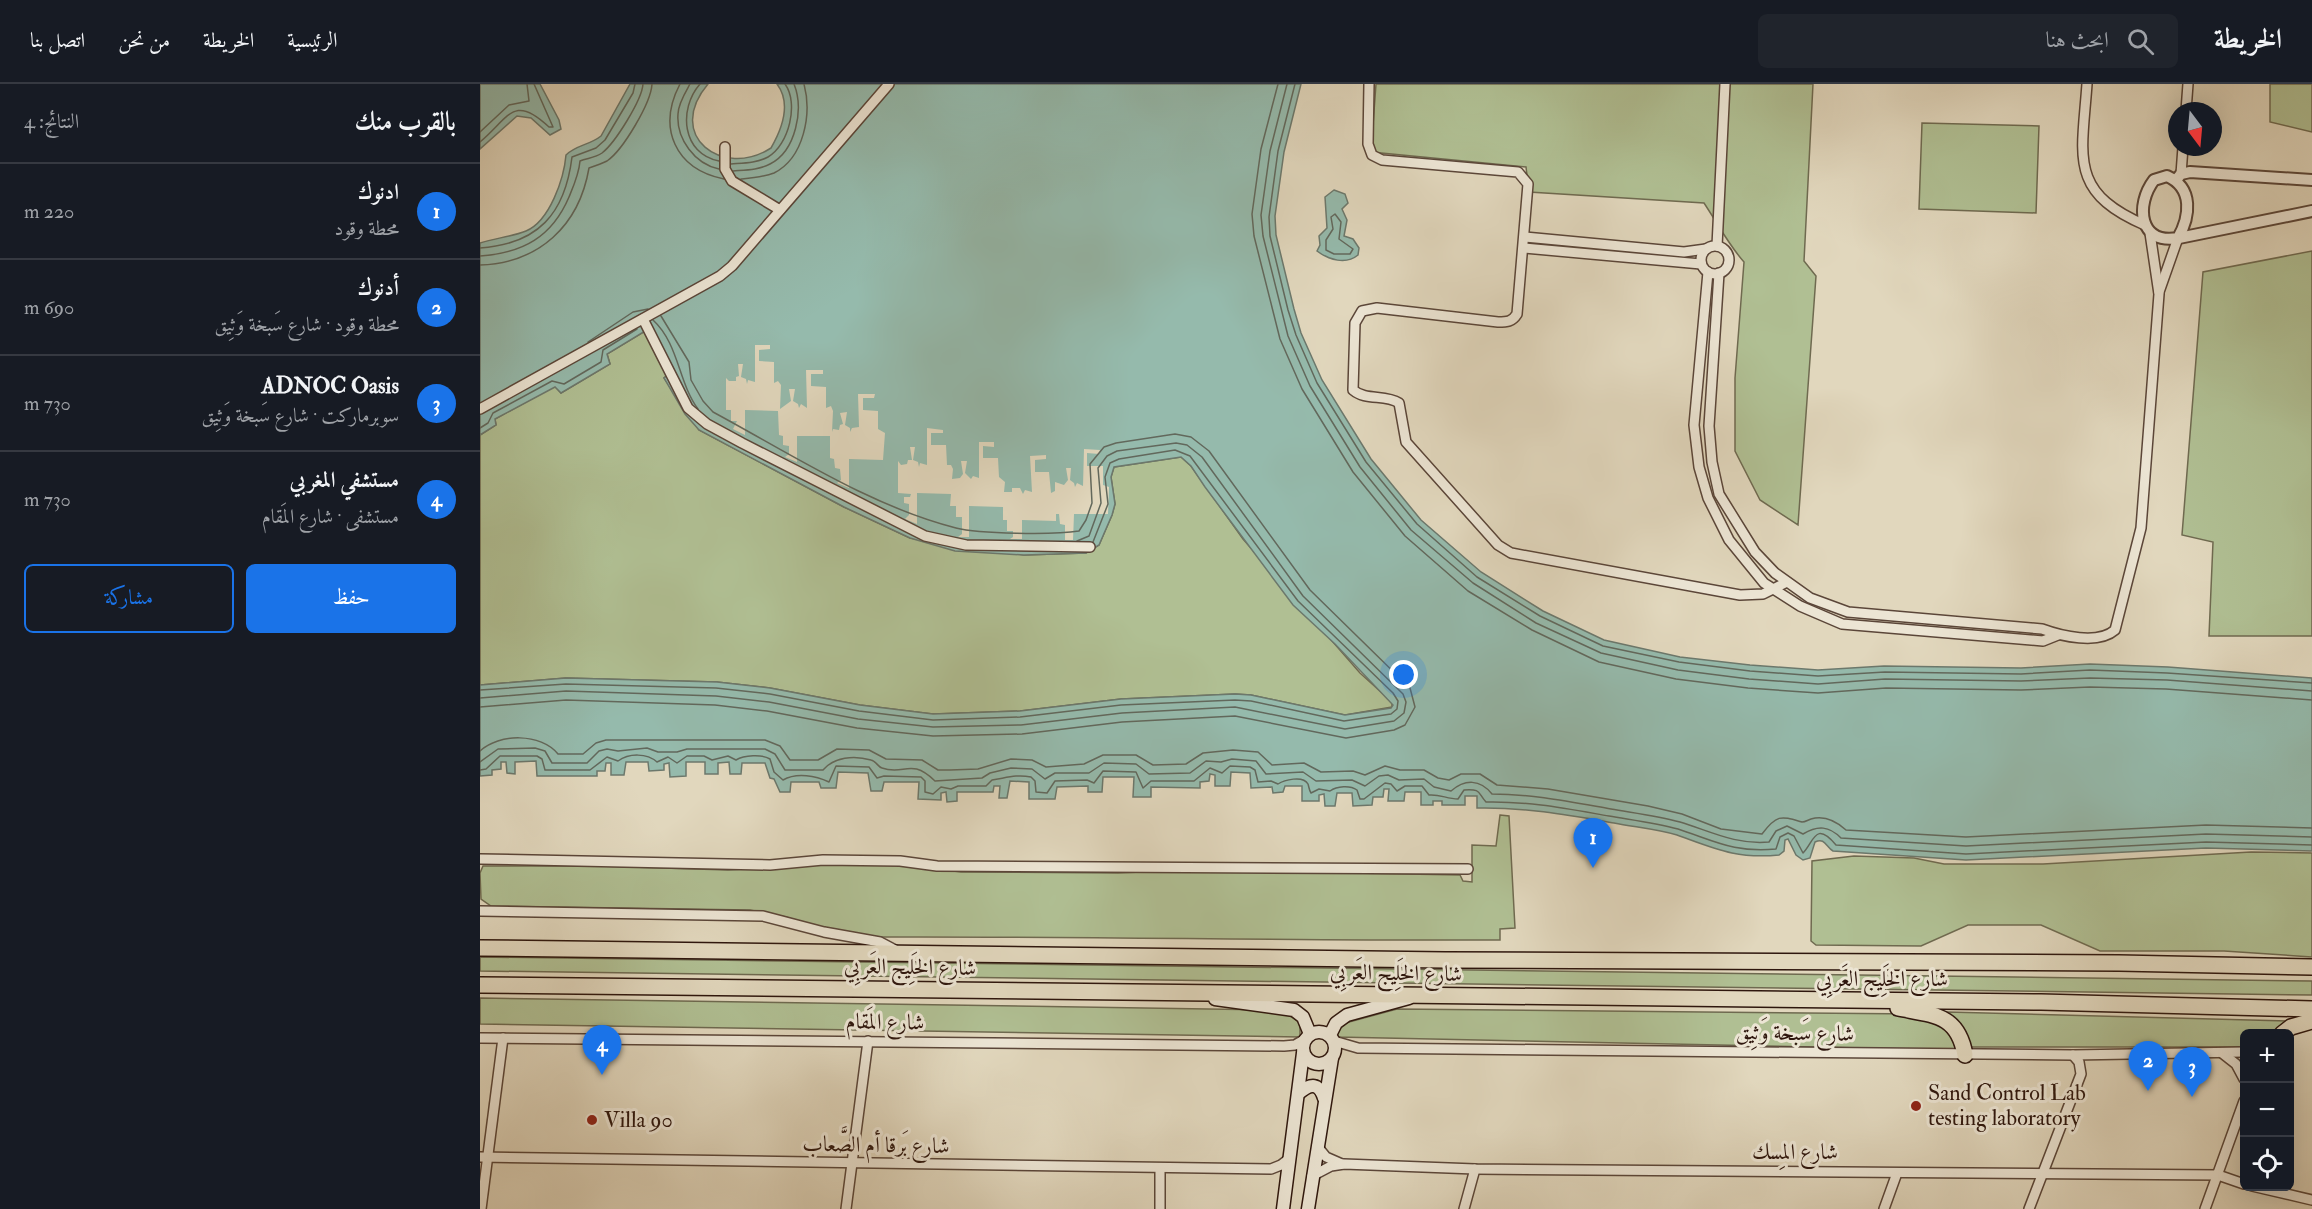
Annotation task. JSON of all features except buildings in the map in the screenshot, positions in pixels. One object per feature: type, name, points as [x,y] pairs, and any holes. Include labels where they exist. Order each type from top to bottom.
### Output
[{"type":"highway","name":"شارع الخَلِيج العَربِي","points":[[480,948],[1457,960],[2119,963],[2312,967]]},
{"type":"highway","name":"شارع الخَلِيج العَربِي","points":[[480,985],[1856,1001],[2312,1009]]},
{"type":"highway","points":[[1856,1001],[1941,1017],[1956,1028],[1965,1055]]},
{"type":"highway","points":[[2288,1029],[2312,1021]]},
{"type":"main road","points":[[1200,993],[1216,999],[1294,1010],[1303,1017],[1309,1060],[1317,1064],[1325,1063],[1333,1056]]},
{"type":"main road","points":[[1308,1209],[1324,1098],[1333,1056],[1332,1038],[1336,1023],[1347,1016],[1415,996]]},
{"type":"main road","points":[[1305,1044],[1324,1032],[1332,1038]]},
{"type":"main road","points":[[1283,1209],[1305,1044]]},
{"type":"main road","points":[[1299,1093],[1310,1085],[1316,1086],[1321,1089],[1324,1098]]},
{"type":"street","points":[[480,410],[720,276],[889,84]]},
{"type":"street","points":[[1369,84],[1368,144],[1372,155],[1382,160],[1521,174],[1528,184],[1517,314],[1509,322],[1377,308],[1362,311],[1355,323],[1353,390],[1364,396],[1391,398],[1399,403],[1406,442],[1498,545],[1511,553],[1740,595],[1763,594],[1787,582]]},
{"type":"street","points":[[1717,246],[1725,84]]},
{"type":"street","points":[[2087,84],[2083,167],[2091,187],[2103,201],[2120,214],[2148,229],[2164,241],[2312,211]]},
{"type":"street","points":[[2187,102],[2188,84]]},
{"type":"street","points":[[725,148],[725,169],[732,181],[780,210]]},
{"type":"street","points":[[2159,294],[2187,222],[2185,193],[2178,177],[2182,156]]},
{"type":"street","points":[[1525,237],[1684,252],[1717,246],[1726,251],[1729,261],[1719,273],[1709,426],[1712,462],[1719,494],[1737,527],[1755,552],[1787,582],[1810,598],[1848,612],[2042,629],[2058,635],[2100,636],[2109,635],[2115,630],[2141,528],[2159,294],[2143,207],[2146,190],[2159,177],[2178,177],[2190,172],[2312,180]]},
{"type":"street","points":[[1524,248],[1701,264],[1708,272],[1719,273]]},
{"type":"street","points":[[1701,264],[1702,253],[1706,249]]},
{"type":"street","points":[[1708,272],[1694,425],[1699,467],[1708,498],[1730,540],[1764,583],[1800,606],[1842,624],[2043,641],[2058,635]]},
{"type":"street","points":[[643,319],[688,408],[706,424],[742,443],[925,536],[966,545],[1090,547]]},
{"type":"street","points":[[480,860],[669,864],[900,861],[937,866],[1468,869]]},
{"type":"street","points":[[480,906],[492,911]]},
{"type":"street","points":[[480,911],[763,916],[824,932],[880,942],[901,954]]},
{"type":"street","name":"شارع المَقام","points":[[480,1038],[1289,1046],[1305,1044]]},
{"type":"street","points":[[481,1209],[484,1157],[503,1038]]},
{"type":"street","name":"شارع سَبخة وَثِيق","points":[[1332,1038],[1358,1048]]},
{"type":"street","points":[[846,1209],[868,1041]]},
{"type":"street","name":"شارع سَبخة وَثِيق","points":[[1333,1056],[1358,1048],[1965,1055],[2240,1052]]},
{"type":"street","points":[[2226,1053],[2240,1071]]},
{"type":"street","name":"شارع سَبخة وَثِيق","points":[[2226,1053],[2240,1055]]},
{"type":"street","points":[[2029,1209],[2081,1074],[2079,1062],[2073,1055]]},
{"type":"street","points":[[2205,1209],[2240,1112]]},
{"type":"street","name":"شارع المِسك","points":[[1317,1146],[1330,1160],[1344,1164]]},
{"type":"street","name":"شارع بَرقا أم الصَّعاب","points":[[484,1157],[1270,1169]]},
{"type":"street","points":[[1270,1169],[1281,1165],[1290,1157]]},
{"type":"street","name":"شارع المِسك","points":[[1312,1176],[1324,1168],[1344,1164],[1475,1169],[2218,1175],[2240,1183]]},
{"type":"street","points":[[1160,1168],[1160,1209]]},
{"type":"street","points":[[1270,1169],[1286,1182]]},
{"type":"street","points":[[1464,1209],[1475,1169]]},
{"type":"street","points":[[1884,1209],[1897,1173]]},
{"type":"street","points":[[2268,1191],[2308,1203]]},
{"type":"shaded area","points":[[1376,84],[1813,84],[1804,261],[1816,276],[1798,525],[1760,500],[1735,451],[1735,378],[1744,262],[1704,203],[1529,192],[1526,167],[1371,152]]},
{"type":"shaded area","points":[[2270,84],[2312,84],[2312,132],[2270,122]]},
{"type":"shaded area","points":[[1922,123],[2039,126],[2036,213],[1919,209]]},
{"type":"shaded area","points":[[2312,251],[2312,636],[2209,636],[2213,542],[2182,535],[2203,272]]},
{"type":"shaded area","points":[[645,331],[669,374],[664,378],[699,430],[844,507],[910,538],[1024,555],[1086,553],[1099,545],[1112,515],[1115,504],[1111,477],[1114,467],[1181,457],[1191,466],[1243,539],[1360,673],[1392,702],[1392,707],[1345,715],[1251,695],[1235,694],[1121,699],[1020,711],[933,714],[860,705],[770,688],[717,682],[566,678],[480,685],[480,435],[496,425],[495,419],[555,386],[561,393],[610,364],[607,354]]},
{"type":"shaded area","points":[[1500,815],[1509,816],[1515,928],[1500,929],[1500,940],[874,937],[837,933],[786,917],[750,910],[491,906],[481,899],[480,873],[483,866],[598,866],[728,870],[805,865],[898,864],[961,872],[1118,873],[1190,870],[1460,875],[1463,881],[1472,882],[1472,845],[1496,846]]},
{"type":"shaded area","points":[[2251,852],[2312,853],[2312,957],[2224,951],[2100,951],[2041,925],[1968,925],[1921,946],[1816,945],[1811,941],[1812,861],[1854,856],[1914,858],[1944,864],[2043,864]]},
{"type":"shaded area","points":[[480,957],[2312,981],[2312,995],[480,971]]},
{"type":"shaded area","points":[[480,998],[1280,1010],[1300,1022],[1300,1037],[480,1024]]},
{"type":"shaded area","points":[[1397,1009],[1918,1014],[1949,1029],[1956,1050],[1337,1037],[1338,1025]]},
{"type":"shaded area","points":[[1947,1012],[2288,1021],[2277,1029],[2240,1029],[2240,1047],[1969,1047],[1958,1024]]},
{"type":"water","points":[[480,84],[540,84],[559,120],[561,129],[550,135],[531,118],[517,116],[480,149]]},
{"type":"water","points":[[630,84],[708,84],[696,103],[693,120],[696,135],[705,147],[718,155],[735,158],[753,156],[771,148],[782,125],[785,108],[782,92],[777,84],[1301,84],[1284,152],[1275,216],[1276,235],[1301,333],[1322,380],[1371,459],[1421,520],[1481,572],[1543,611],[1604,640],[1680,657],[1818,670],[1884,666],[2021,668],[2090,664],[2168,667],[2312,678],[2312,851],[2206,848],[1966,860],[1833,851],[1825,843],[1818,841],[1815,842],[1810,858],[1803,860],[1796,855],[1788,839],[1785,840],[1784,851],[1779,855],[1750,856],[1715,849],[1677,835],[1654,830],[1546,812],[1477,808],[1477,796],[1465,796],[1465,805],[1442,805],[1442,801],[1433,801],[1433,805],[1421,805],[1421,792],[1405,792],[1404,801],[1388,801],[1389,789],[1384,789],[1383,797],[1373,797],[1372,805],[1353,806],[1352,793],[1337,793],[1335,806],[1325,806],[1324,794],[1319,795],[1319,801],[1302,801],[1302,786],[1285,786],[1283,792],[1273,793],[1272,787],[1251,788],[1250,773],[1231,772],[1230,786],[1215,786],[1215,775],[1210,774],[1209,781],[1200,782],[1200,788],[1151,787],[1151,797],[1133,797],[1134,777],[1103,777],[1102,792],[1088,792],[1088,786],[1057,787],[1055,799],[1029,799],[1029,782],[1010,781],[1007,798],[999,798],[1000,786],[994,786],[993,792],[957,792],[957,801],[947,802],[946,792],[941,793],[941,800],[918,799],[919,782],[884,782],[882,791],[871,791],[868,773],[838,772],[836,788],[821,788],[819,782],[791,782],[790,792],[780,792],[774,779],[770,778],[765,763],[742,763],[741,774],[730,774],[729,762],[718,763],[718,774],[705,774],[705,762],[686,762],[686,776],[670,777],[669,763],[664,764],[664,770],[649,771],[648,762],[626,762],[624,775],[611,775],[611,763],[606,763],[605,771],[597,771],[597,776],[537,776],[536,761],[515,762],[515,774],[507,773],[506,762],[501,762],[501,769],[492,770],[492,775],[480,776],[480,685],[566,678],[717,682],[770,688],[860,705],[933,714],[1020,711],[1121,699],[1235,694],[1251,695],[1345,715],[1391,708],[1393,705],[1335,644],[1293,605],[1191,466],[1181,457],[1114,467],[1111,477],[1115,504],[1112,515],[1099,545],[1086,553],[1024,555],[955,551],[910,538],[844,507],[699,430],[685,414],[664,378],[669,374],[645,331],[607,354],[610,364],[561,393],[555,387],[495,419],[496,425],[480,435],[480,243],[515,235],[535,226],[549,209],[559,187],[566,155],[601,136]]},
{"type":"water","points":[[1334,190],[1345,194],[1348,203],[1342,209],[1347,220],[1344,236],[1353,239],[1359,248],[1358,255],[1343,261],[1332,259],[1317,251],[1320,245],[1319,236],[1327,228],[1325,197]]},
{"type":"pier","points":[[755,345],[770,345],[770,349],[759,350],[759,361],[774,362],[774,383],[778,381],[781,385],[780,409],[791,401],[789,389],[795,389],[793,401],[798,404],[799,408],[801,404],[807,408],[806,370],[823,370],[823,374],[811,374],[811,386],[826,387],[826,408],[831,406],[833,411],[832,432],[833,429],[839,430],[840,425],[843,424],[840,413],[847,412],[845,425],[850,428],[850,432],[852,428],[859,427],[858,394],[875,394],[874,398],[863,398],[863,410],[878,411],[878,429],[885,433],[883,460],[849,459],[849,488],[837,483],[841,480],[840,469],[835,468],[834,459],[830,458],[830,436],[797,436],[797,462],[785,457],[789,454],[789,446],[783,445],[783,436],[779,435],[778,411],[745,410],[745,435],[733,429],[737,421],[731,421],[731,410],[726,410],[726,378],[729,381],[736,381],[736,377],[739,376],[738,364],[743,364],[741,377],[746,379],[747,384],[748,380],[755,382]]},
{"type":"pier","points":[[927,428],[943,430],[943,433],[931,433],[931,445],[946,445],[947,465],[951,465],[953,469],[952,479],[960,478],[963,474],[961,461],[967,461],[965,473],[971,479],[973,476],[979,478],[979,442],[994,442],[994,447],[983,446],[983,458],[998,458],[999,477],[1005,482],[1004,492],[1012,492],[1012,488],[1020,488],[1023,494],[1025,490],[1032,492],[1030,456],[1046,455],[1046,459],[1035,460],[1035,472],[1049,472],[1051,493],[1055,491],[1055,482],[1064,485],[1068,480],[1066,468],[1071,468],[1070,480],[1075,487],[1077,483],[1083,486],[1084,449],[1100,450],[1099,454],[1087,453],[1087,466],[1103,466],[1103,485],[1109,487],[1108,514],[1074,514],[1073,540],[1065,540],[1065,525],[1060,524],[1059,514],[1056,514],[1056,521],[1022,520],[1022,539],[1010,539],[1013,537],[1013,531],[1007,531],[1007,520],[1003,520],[1003,507],[969,506],[969,537],[958,537],[962,534],[962,517],[956,517],[956,506],[950,506],[951,494],[917,493],[917,524],[905,519],[909,515],[909,504],[904,503],[904,497],[910,497],[911,494],[898,493],[898,461],[901,465],[912,460],[910,447],[915,447],[913,460],[918,462],[919,467],[920,463],[927,465]]},
{"type":"place","name":"ادنوك","points":[[1593,868]]},
{"type":"place","name":"مستشفي المغربي","points":[[602,1075]]},
{"type":"place","name":"أدنوك","points":[[2148,1091]]},
{"type":"place","name":"ADNOC Oasis","points":[[2192,1097]]},
{"type":"place","name":"Sand Control Lab testing laboratory","points":[[1916,1106]]},
{"type":"place","name":"Villa 90","points":[[592,1120]]}]
